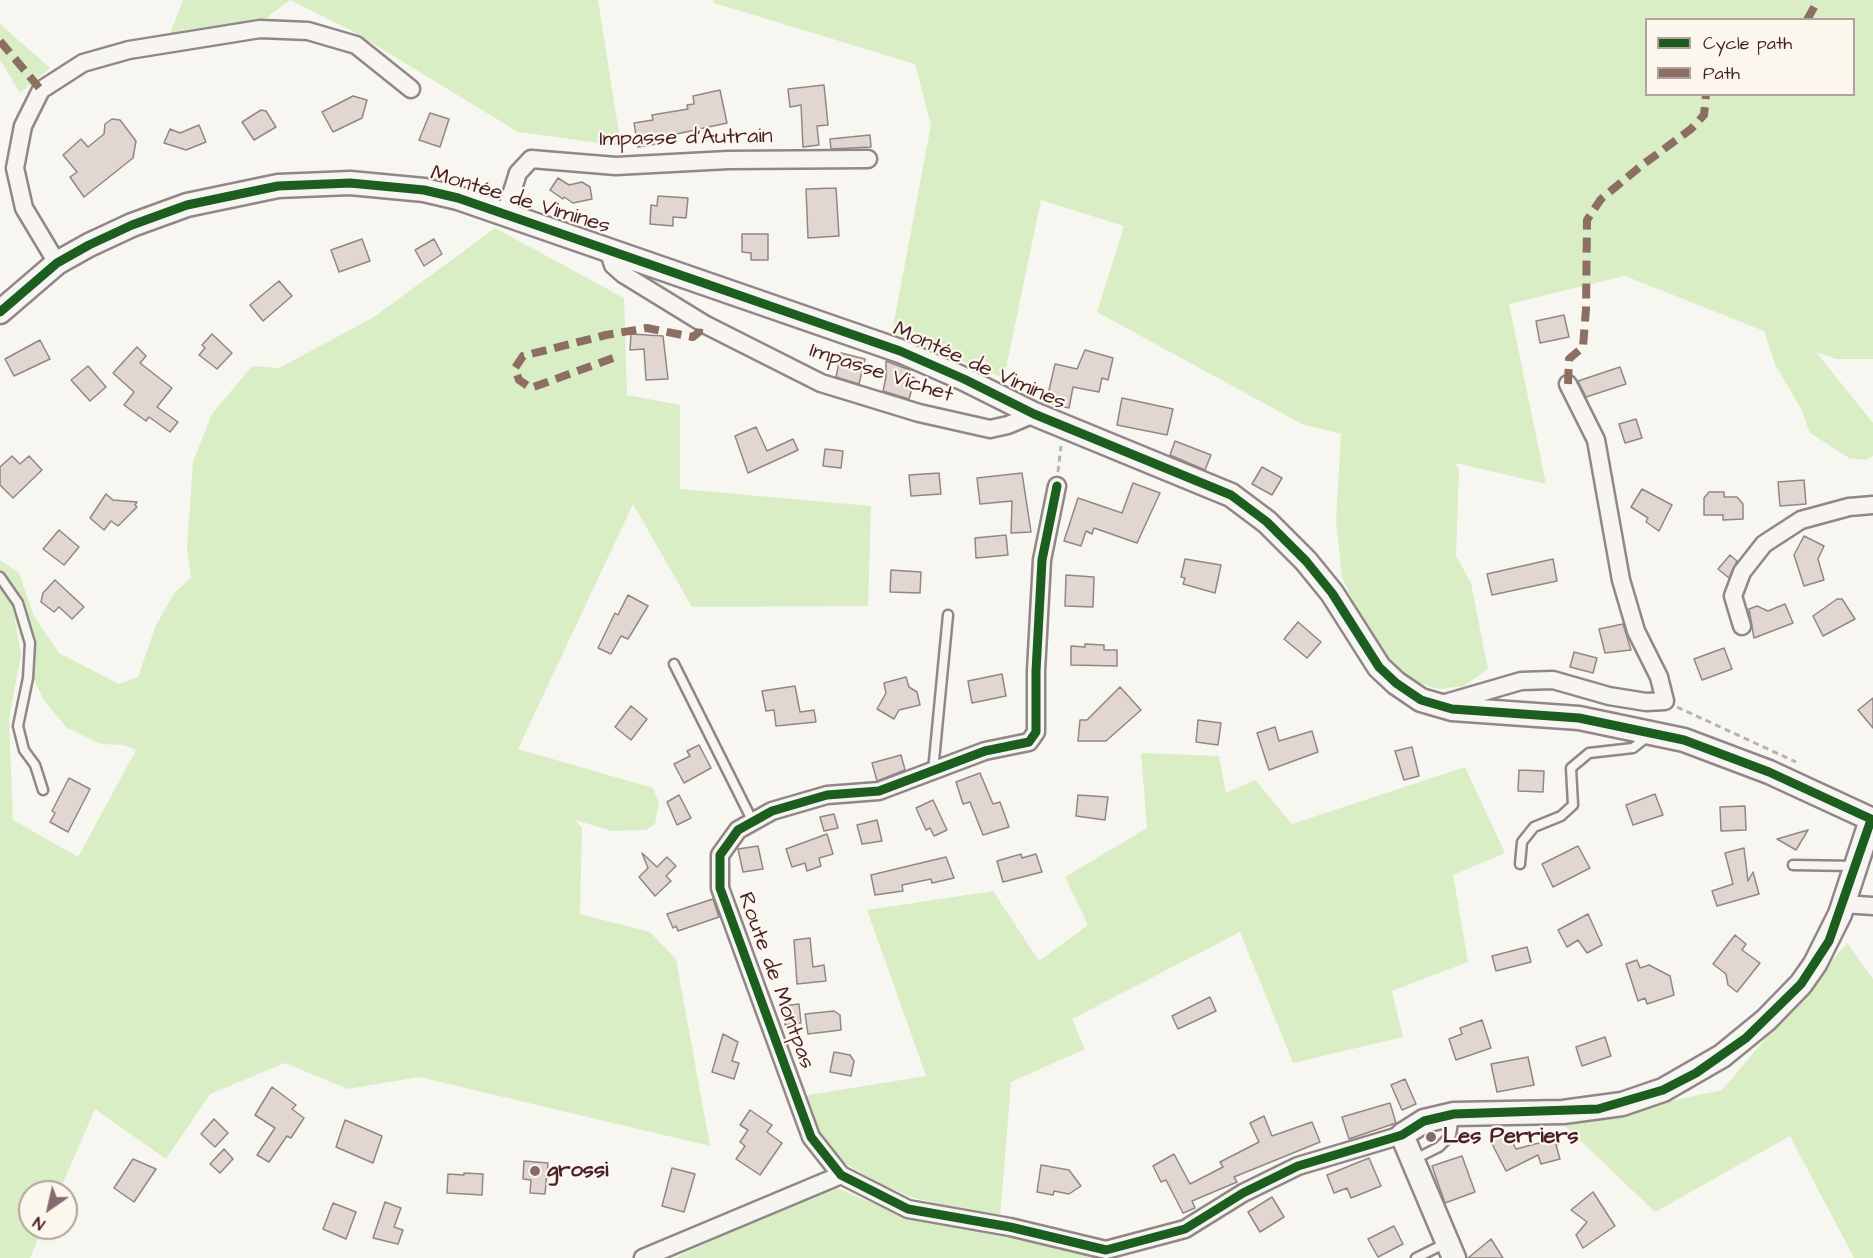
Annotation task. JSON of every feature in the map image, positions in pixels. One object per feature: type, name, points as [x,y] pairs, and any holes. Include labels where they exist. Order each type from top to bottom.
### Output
[{"type":"street","points":[[57,263],[24,208],[15,168],[23,126],[42,90],[83,63],[129,50],[260,29],[308,31],[356,45],[411,90]]},
{"type":"street","name":"Impasse d'Autrain","points":[[505,214],[518,173],[531,159],[616,166],[728,160],[868,159]]},
{"type":"street","name":"Montée de Vimines","points":[[0,312],[57,263],[132,225],[187,205],[289,185],[350,183],[389,185],[458,198],[900,351],[964,379],[1034,414],[1203,482],[1249,507],[1274,528],[1320,576],[1379,667],[1411,694],[1436,705],[1579,718],[1652,732],[1716,750],[1872,820]]},
{"type":"street","name":"Impasse Vichet","points":[[608,249],[614,265],[633,280],[706,326],[821,383],[919,413],[990,429],[1008,426],[1034,414]]},
{"type":"street","points":[[1436,705],[1477,696],[1521,681],[1553,680],[1609,696],[1646,702],[1665,701],[1659,677],[1636,631],[1621,580],[1596,440],[1568,384]]},
{"type":"street","name":"Route de Montpas","points":[[1057,486],[1042,560],[1036,671],[1036,732],[1029,742],[985,751],[879,791],[826,795],[772,811],[738,830],[720,855],[720,888],[811,1137],[841,1174],[908,1209],[1010,1227],[1102,1254]]},
{"type":"street","points":[[1742,626],[1733,596],[1742,572],[1764,544],[1801,520],[1849,507],[1873,505]]},
{"type":"street","points":[[1102,1254],[1185,1229],[1243,1193],[1298,1166],[1402,1135],[1424,1121],[1454,1114],[1598,1109],[1643,1098],[1696,1073],[1746,1038],[1801,984],[1829,941],[1872,820]]},
{"type":"street","points":[[1844,904],[1873,906]]},
{"type":"street","points":[[1402,1135],[1450,1250]]},
{"type":"street","points":[[643,1258],[841,1174]]},
{"type":"lane","points":[[0,577],[18,603],[30,643],[28,678],[18,726],[24,750],[35,765],[43,790]]},
{"type":"lane","points":[[933,772],[948,615]]},
{"type":"lane","points":[[674,664],[753,822]]},
{"type":"lane","points":[[1520,864],[1522,842],[1534,827],[1561,816],[1573,805],[1571,768],[1589,753],[1633,748],[1652,732]]},
{"type":"lane","points":[[1793,865],[1856,867]]},
{"type":"lane","points":[[1413,1160],[1439,1147],[1451,1135],[1454,1114]]},
{"type":"lane","points":[[1416,1258],[1450,1250]]},
{"type":"path","points":[[1057,486],[1063,426]]},
{"type":"green space","points":[[183,0],[290,0],[262,21],[170,34]]},
{"type":"green space","points":[[290,0],[598,0],[621,146],[518,132],[354,32]]},
{"type":"green space","points":[[713,0],[1873,0],[1873,359],[1836,359],[1816,352],[1873,423],[1873,456],[1865,460],[1849,458],[1810,433],[1801,409],[1775,364],[1764,331],[1625,276],[1509,304],[1546,484],[1456,463],[1459,471],[1456,556],[1471,583],[1488,669],[1464,686],[1439,689],[1411,681],[1389,659],[1360,618],[1342,577],[1336,521],[1341,434],[1302,424],[1097,312],[1124,226],[1041,200],[1004,378],[892,333],[931,125],[915,64],[714,3]]},
{"type":"green space","points":[[0,24],[50,68],[20,93],[0,60]]},
{"type":"green space","points":[[495,228],[624,298],[627,395],[680,405],[680,489],[871,506],[868,606],[692,607],[633,504],[518,749],[653,788],[659,803],[655,824],[646,830],[612,831],[575,820],[582,828],[580,914],[650,932],[676,959],[710,1146],[419,1077],[348,1089],[285,1063],[210,1094],[166,1159],[95,1109],[64,1180],[18,1180],[18,1240],[38,1240],[30,1258],[0,1258],[0,560],[19,573],[34,616],[59,653],[119,684],[138,677],[156,625],[175,592],[191,578],[187,548],[193,462],[212,414],[252,366],[279,368],[374,317]],"holes":[[[14,616],[32,675],[43,699],[67,728],[101,744],[124,745],[136,750],[78,857],[13,820],[9,720],[21,654]]]},
{"type":"green space","points":[[1141,753],[1219,756],[1226,793],[1255,780],[1292,824],[1465,767],[1505,853],[1453,875],[1468,962],[1392,991],[1403,1037],[1293,1063],[1240,932],[1072,1019],[1085,1049],[1011,1082],[1000,1219],[911,1197],[881,1184],[846,1164],[821,1137],[802,1096],[926,1076],[867,910],[993,891],[1039,961],[1088,925],[1065,877],[1147,828]]},
{"type":"green space","points":[[1847,943],[1873,979],[1873,1258],[1854,1258],[1790,1136],[1655,1212],[1563,1124],[1722,1090]]},
{"type":"green space","points":[[832,1186],[901,1215],[1108,1258],[674,1258]]},
{"type":"building","points":[[824,85],[828,125],[817,126],[819,145],[803,147],[801,105],[790,107],[788,89]]},
{"type":"building","points":[[720,90],[727,123],[672,135],[673,141],[638,147],[634,123],[653,120],[652,115],[688,109],[687,105],[694,104],[693,96]]},
{"type":"building","points":[[353,96],[367,100],[362,118],[333,132],[322,112]]},
{"type":"building","points":[[261,110],[266,111],[276,127],[254,140],[242,122]]},
{"type":"building","points":[[430,113],[449,119],[440,147],[419,140]]},
{"type":"building","points":[[112,119],[120,120],[136,141],[133,158],[84,197],[70,177],[77,172],[63,155],[81,139],[88,147],[104,134],[105,124]]},
{"type":"building","points":[[199,125],[206,142],[186,150],[164,143],[170,129],[180,133]]},
{"type":"building","points":[[870,135],[871,147],[831,149],[830,139]]},
{"type":"building","points":[[558,178],[569,185],[582,182],[590,187],[592,199],[573,203],[564,197],[563,199],[550,190]]},
{"type":"building","points":[[836,188],[839,236],[808,238],[806,189]]},
{"type":"building","points":[[658,196],[688,198],[686,218],[673,217],[673,226],[650,224],[651,205],[657,206]]},
{"type":"building","points":[[742,234],[768,234],[768,260],[751,260],[751,253],[742,252]]},
{"type":"building","points":[[362,239],[370,261],[339,272],[331,250]]},
{"type":"building","points":[[434,239],[442,254],[424,266],[415,250]]},
{"type":"building","points":[[279,281],[292,296],[263,321],[250,305]]},
{"type":"building","points":[[1564,315],[1569,337],[1540,343],[1536,321]]},
{"type":"building","points":[[212,334],[232,353],[217,369],[199,355],[205,348],[202,345]]},
{"type":"building","points":[[631,334],[663,336],[668,379],[646,380],[644,349],[630,350]]},
{"type":"building","points":[[40,340],[50,359],[14,376],[5,359]]},
{"type":"building","points":[[137,347],[146,356],[140,363],[172,388],[157,407],[178,422],[170,432],[149,417],[146,421],[124,405],[134,392],[113,373]]},
{"type":"building","points":[[1085,350],[1113,358],[1108,380],[1102,378],[1099,392],[1073,387],[1069,408],[1046,403],[1055,364],[1077,369]]},
{"type":"building","points":[[841,353],[865,359],[859,384],[836,377]]},
{"type":"building","points":[[886,361],[910,370],[909,376],[915,378],[909,399],[883,391]]},
{"type":"building","points":[[88,366],[106,387],[90,401],[71,380]]},
{"type":"building","points":[[1620,367],[1626,384],[1586,397],[1578,381]]},
{"type":"building","points":[[1122,398],[1173,409],[1167,435],[1117,425]]},
{"type":"building","points":[[1636,419],[1642,438],[1625,443],[1619,424]]},
{"type":"building","points":[[756,427],[767,451],[793,439],[798,450],[748,473],[735,436]]},
{"type":"building","points":[[1175,441],[1211,455],[1205,470],[1170,455]]},
{"type":"building","points":[[825,449],[843,451],[841,468],[823,466]]},
{"type":"building","points":[[12,456],[20,464],[29,456],[42,470],[13,498],[0,485],[0,467]]},
{"type":"building","points":[[1262,467],[1282,478],[1272,495],[1252,484]]},
{"type":"building","points":[[939,473],[941,494],[911,496],[909,475]]},
{"type":"building","points":[[1022,473],[1031,532],[1011,533],[1012,501],[980,504],[977,478]]},
{"type":"building","points":[[1804,480],[1806,504],[1780,506],[1778,482]]},
{"type":"building","points":[[1133,483],[1160,493],[1137,543],[1094,528],[1092,534],[1086,531],[1081,546],[1064,541],[1078,498],[1122,513]]},
{"type":"building","points":[[1642,489],[1672,505],[1659,531],[1646,522],[1648,518],[1631,507]]},
{"type":"building","points":[[1709,492],[1724,492],[1724,497],[1737,497],[1743,504],[1743,519],[1723,520],[1723,515],[1704,515],[1704,498]]},
{"type":"building","points":[[106,494],[113,500],[137,502],[135,505],[137,507],[118,526],[111,521],[104,530],[90,518]]},
{"type":"building","points":[[59,530],[79,547],[64,565],[43,549]]},
{"type":"building","points":[[1006,535],[1008,555],[976,558],[975,538]]},
{"type":"building","points":[[1804,536],[1824,546],[1818,559],[1824,580],[1804,586],[1794,555]]},
{"type":"building","points":[[1730,555],[1737,561],[1729,578],[1718,569]]},
{"type":"building","points":[[1185,559],[1221,565],[1215,593],[1183,584],[1185,578],[1181,577]]},
{"type":"building","points":[[1553,559],[1557,581],[1492,595],[1487,574]]},
{"type":"building","points":[[891,570],[921,572],[920,593],[890,592]]},
{"type":"building","points":[[1066,575],[1094,577],[1093,607],[1065,606]]},
{"type":"building","points":[[55,580],[84,607],[72,619],[59,607],[54,612],[41,602],[43,593]]},
{"type":"building","points":[[628,595],[648,606],[628,639],[621,636],[611,654],[598,648],[615,613],[618,615]]},
{"type":"building","points":[[1837,599],[1842,599],[1855,619],[1823,636],[1813,616]]},
{"type":"building","points":[[1785,604],[1793,623],[1754,638],[1749,609],[1757,606],[1768,611]]},
{"type":"building","points":[[1298,622],[1321,642],[1307,658],[1284,639]]},
{"type":"building","points":[[1623,624],[1631,650],[1605,653],[1599,629]]},
{"type":"building","points":[[1085,644],[1104,645],[1104,650],[1117,650],[1117,666],[1071,665],[1071,646],[1085,647]]},
{"type":"building","points":[[1724,648],[1732,669],[1702,680],[1694,659]]},
{"type":"building","points":[[1574,652],[1597,658],[1593,673],[1570,667]]},
{"type":"building","points":[[1002,674],[1006,696],[972,703],[968,681]]},
{"type":"building","points":[[906,677],[909,687],[917,692],[920,705],[899,710],[894,719],[877,709],[886,693],[884,683]]},
{"type":"building","points":[[795,686],[800,712],[814,710],[816,722],[776,726],[774,710],[766,711],[762,691]]},
{"type":"building","points":[[1120,687],[1141,710],[1106,741],[1078,741],[1080,720],[1087,720]]},
{"type":"building","points":[[1873,698],[1873,728],[1858,710]]},
{"type":"building","points":[[631,706],[647,719],[631,740],[615,727]]},
{"type":"building","points":[[1198,720],[1221,723],[1218,745],[1196,742]]},
{"type":"building","points":[[1275,727],[1279,741],[1312,731],[1318,752],[1269,770],[1257,733]]},
{"type":"building","points":[[699,745],[711,768],[684,783],[674,764],[690,756],[687,751]]},
{"type":"building","points":[[1412,747],[1419,776],[1404,780],[1395,751]]},
{"type":"building","points":[[901,755],[905,770],[877,781],[872,763]]},
{"type":"building","points":[[1519,770],[1544,771],[1543,792],[1518,791]]},
{"type":"building","points":[[980,773],[993,804],[1000,802],[1009,827],[983,835],[970,802],[963,804],[956,782]]},
{"type":"building","points":[[69,778],[90,789],[68,832],[50,822],[55,813],[52,811]]},
{"type":"building","points":[[1655,794],[1663,815],[1633,825],[1626,805]]},
{"type":"building","points":[[679,795],[691,818],[677,825],[667,802]]},
{"type":"building","points":[[1078,795],[1108,797],[1105,820],[1076,816]]},
{"type":"building","points":[[933,800],[947,830],[934,836],[930,828],[926,830],[916,808]]},
{"type":"building","points":[[1745,806],[1746,830],[1721,831],[1720,807]]},
{"type":"building","points":[[834,814],[838,828],[824,831],[820,817]]},
{"type":"building","points":[[877,820],[882,841],[862,844],[857,825]]},
{"type":"building","points":[[1808,830],[1796,850],[1777,839]]},
{"type":"building","points":[[827,834],[833,854],[819,858],[821,866],[807,871],[805,863],[792,867],[786,849]]},
{"type":"building","points":[[758,846],[763,869],[743,872],[738,849]]},
{"type":"building","points":[[1578,846],[1590,868],[1553,887],[1542,864]]},
{"type":"building","points":[[1744,848],[1748,881],[1753,872],[1759,894],[1717,906],[1712,891],[1733,884],[1725,853]]},
{"type":"building","points":[[642,853],[657,867],[667,857],[676,866],[666,876],[671,881],[655,896],[639,877],[648,868]]},
{"type":"building","points":[[1021,854],[1022,858],[1036,854],[1042,872],[1003,882],[997,861]]},
{"type":"building","points":[[946,857],[954,878],[932,883],[931,879],[902,885],[903,891],[875,895],[871,875]]},
{"type":"building","points":[[713,899],[719,917],[678,931],[676,926],[673,928],[667,914]]},
{"type":"building","points":[[1588,914],[1602,945],[1587,953],[1578,940],[1567,947],[1558,930]]},
{"type":"building","points":[[1735,935],[1746,944],[1742,950],[1760,963],[1737,992],[1728,985],[1726,974],[1713,964]]},
{"type":"building","points":[[810,938],[813,967],[824,965],[826,981],[797,984],[794,940]]},
{"type":"building","points":[[1527,947],[1531,962],[1496,971],[1492,956]]},
{"type":"building","points":[[1637,960],[1640,968],[1649,965],[1670,976],[1674,995],[1647,1004],[1645,998],[1638,1001],[1626,964]]},
{"type":"building","points":[[1210,997],[1216,1011],[1178,1029],[1172,1016]]},
{"type":"building","points":[[799,1004],[801,1023],[785,1025],[783,1006]]},
{"type":"building","points":[[834,1011],[840,1015],[841,1030],[808,1034],[805,1014]]},
{"type":"building","points":[[1482,1020],[1491,1048],[1456,1060],[1449,1039],[1462,1034],[1460,1028]]},
{"type":"building","points":[[723,1034],[738,1042],[732,1061],[739,1063],[734,1079],[712,1072]]},
{"type":"building","points":[[1605,1037],[1611,1056],[1582,1066],[1576,1047]]},
{"type":"building","points":[[834,1052],[850,1055],[854,1061],[851,1076],[830,1072]]},
{"type":"building","points":[[1528,1057],[1534,1085],[1497,1092],[1491,1064]]},
{"type":"building","points":[[1405,1079],[1416,1104],[1402,1110],[1391,1085]]},
{"type":"building","points":[[272,1087],[296,1105],[292,1109],[304,1118],[291,1138],[287,1136],[269,1162],[257,1155],[275,1128],[255,1115]]},
{"type":"building","points":[[1390,1103],[1396,1123],[1349,1139],[1342,1117]]},
{"type":"building","points":[[750,1110],[772,1125],[767,1132],[782,1143],[760,1175],[736,1159],[745,1146],[740,1142],[748,1130],[740,1125]]},
{"type":"building","points":[[1264,1116],[1272,1136],[1312,1122],[1320,1142],[1234,1177],[1237,1182],[1192,1201],[1195,1208],[1183,1213],[1166,1180],[1161,1182],[1153,1166],[1174,1154],[1190,1184],[1223,1167],[1220,1162],[1259,1142],[1250,1123]]},
{"type":"building","points":[[214,1119],[228,1133],[215,1147],[201,1134]]},
{"type":"building","points":[[345,1120],[382,1136],[373,1163],[336,1147]]},
{"type":"building","points":[[1507,1132],[1516,1149],[1558,1138],[1560,1143],[1556,1145],[1560,1159],[1541,1164],[1538,1155],[1506,1171],[1490,1140]]},
{"type":"building","points":[[224,1149],[233,1159],[220,1173],[210,1164]]},
{"type":"building","points":[[1462,1156],[1475,1192],[1445,1203],[1432,1166]]},
{"type":"building","points":[[1369,1158],[1381,1186],[1351,1198],[1347,1188],[1334,1193],[1327,1175]]},
{"type":"building","points":[[133,1159],[156,1169],[134,1202],[114,1188]]},
{"type":"building","name":"grossi","points":[[524,1161],[548,1163],[545,1194],[530,1193],[531,1180],[523,1179]]},
{"type":"building","points":[[1041,1165],[1069,1170],[1081,1186],[1069,1194],[1054,1191],[1053,1195],[1037,1192]]},
{"type":"building","points":[[672,1168],[695,1174],[684,1212],[662,1206]]},
{"type":"building","points":[[464,1173],[483,1174],[482,1195],[447,1193],[448,1174],[464,1175]]},
{"type":"building","points":[[1593,1192],[1615,1226],[1583,1248],[1576,1235],[1587,1222],[1571,1210]]},
{"type":"building","points":[[1272,1197],[1284,1217],[1260,1232],[1248,1212]]},
{"type":"building","points":[[385,1202],[401,1208],[394,1227],[403,1230],[398,1244],[373,1238]]},
{"type":"building","points":[[333,1203],[356,1212],[346,1239],[323,1229]]},
{"type":"building","points":[[1394,1226],[1403,1244],[1378,1257],[1368,1239]]},
{"type":"building","points":[[1491,1239],[1503,1258],[1468,1258]]},
{"type":"marked path","points":[[1808,18],[1818,0]]},
{"type":"marked path","points":[[0,41],[41,90]]},
{"type":"marked path","points":[[1568,384],[1569,359],[1583,347],[1586,309],[1587,220],[1601,199],[1691,129],[1704,115],[1706,96]]},
{"type":"marked path","points":[[613,358],[531,388],[519,380],[515,368],[523,356],[606,335],[647,328],[693,337],[699,332],[700,321]]},
{"type":"cycle path","points":[[0,312],[57,263],[132,225],[187,205],[278,186],[350,183],[424,190],[458,198],[900,351],[964,379],[1034,414],[1231,495],[1267,522],[1306,561],[1332,593],[1379,667],[1396,683],[1421,700],[1452,709],[1579,718],[1684,740],[1769,772],[1873,820]]},
{"type":"cycle path","points":[[1057,486],[1042,560],[1036,671],[1036,732],[1029,742],[985,751],[879,791],[827,795],[772,811],[738,830],[720,855],[720,888],[811,1137],[841,1175],[908,1209],[1010,1227],[1106,1250],[1185,1229],[1243,1193],[1298,1166],[1402,1135],[1424,1121],[1454,1114],[1598,1109],[1663,1090],[1696,1073],[1746,1038],[1801,984],[1829,941],[1871,820]]},
{"type":"place","name":"Les Perriers","points":[[1431,1137]]},
{"type":"place","name":"grossi","points":[[535,1171]]}]
